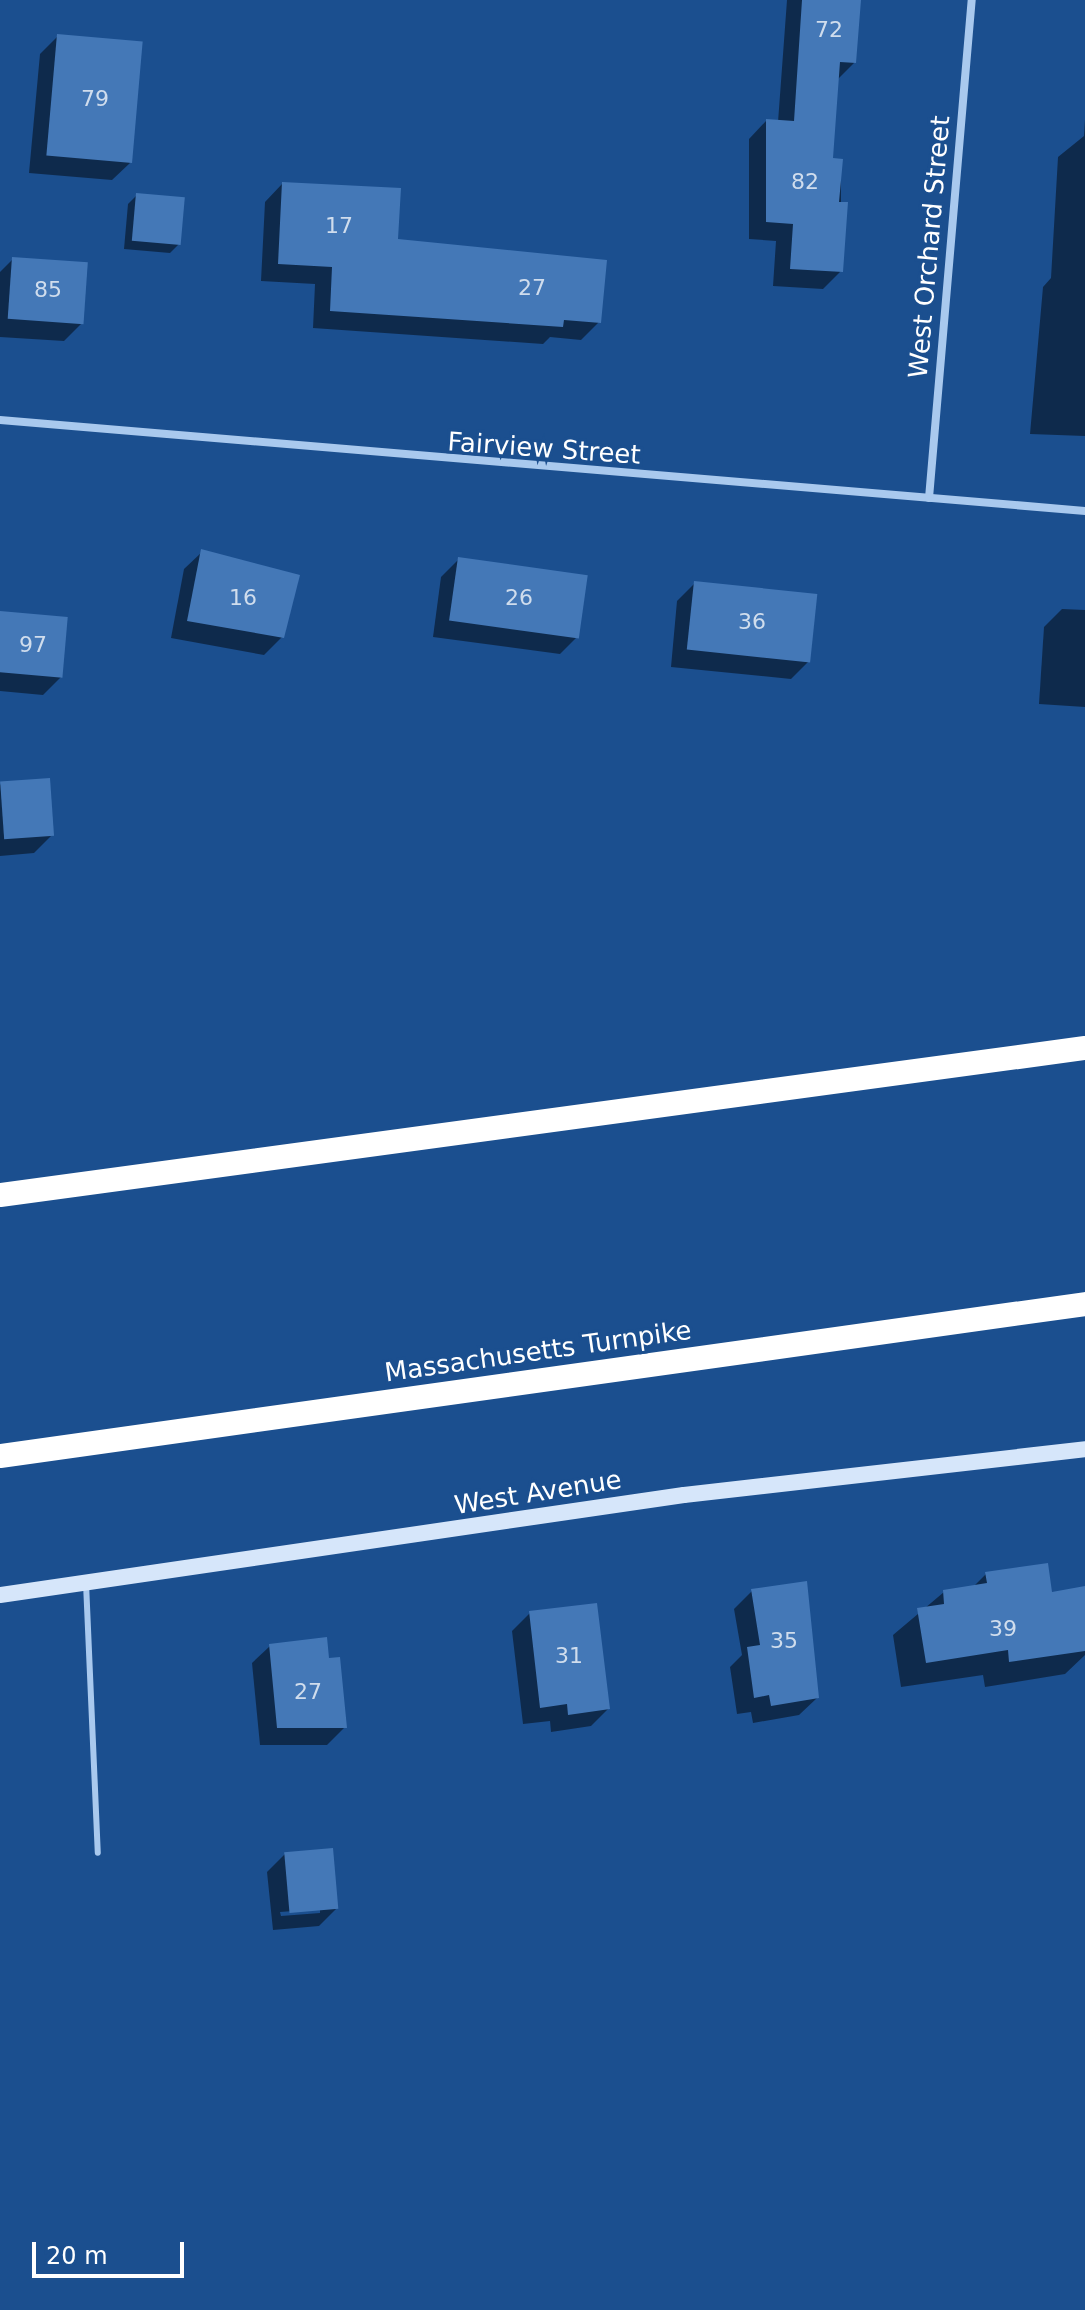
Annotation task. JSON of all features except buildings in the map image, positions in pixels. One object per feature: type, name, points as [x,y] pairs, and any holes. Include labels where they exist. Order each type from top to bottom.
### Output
[{"type":"highway","points":[[0,1195],[1085,1048]]},
{"type":"highway","name":"Massachusetts Turnpike","points":[[0,1456],[1085,1304]]},
{"type":"main road","name":"West Avenue","points":[[0,1595],[684,1495],[1085,1449]]},
{"type":"street","name":"West Orchard Street","points":[[929,498],[972,0]]},
{"type":"street","name":"Fairview Street","points":[[0,420],[1085,511]]},
{"type":"lane","points":[[86,1583],[98,1853]]}]
